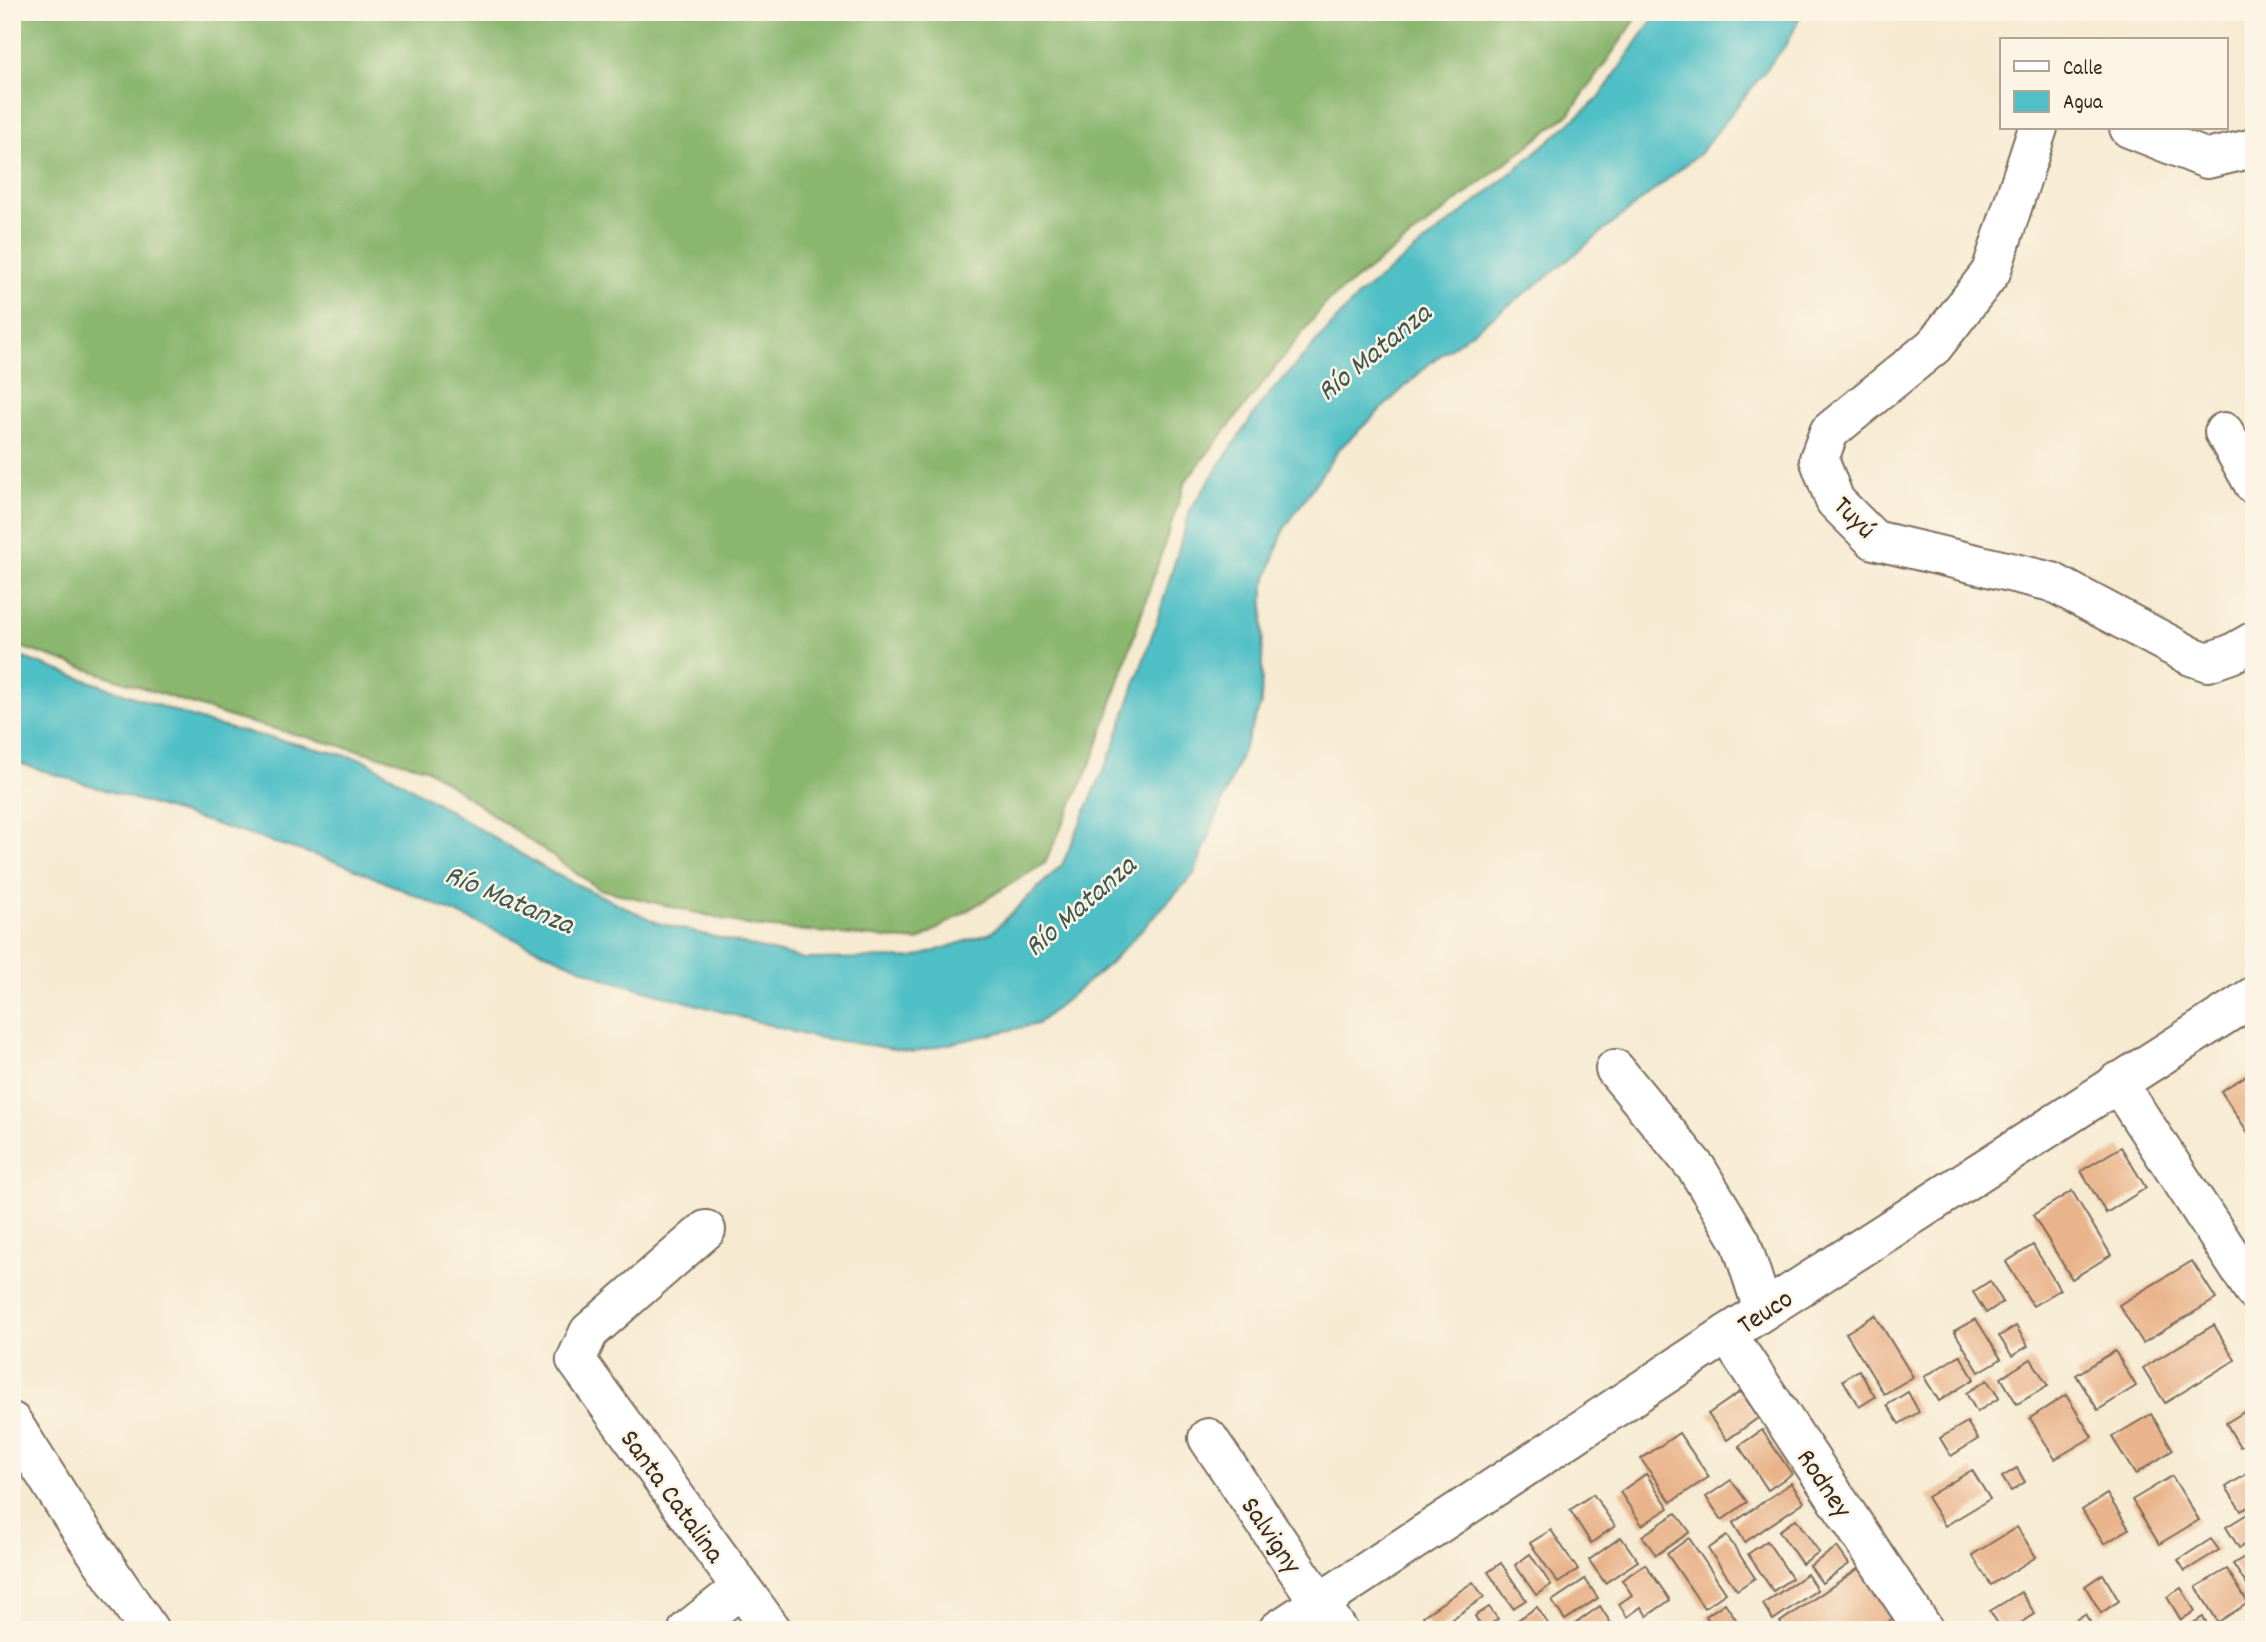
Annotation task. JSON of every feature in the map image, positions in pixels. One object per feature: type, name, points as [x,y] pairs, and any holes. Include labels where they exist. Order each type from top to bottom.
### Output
[{"type":"street","name":"Tuyú","points":[[2037,130],[1991,272],[1934,346],[1829,432],[1819,459],[1836,501],[1874,540],[2052,582],[2191,656],[2208,662],[2231,654],[2254,640]]},
{"type":"street","points":[[2134,130],[2207,159],[2254,148]]},
{"type":"street","points":[[2224,432],[2254,485]]},
{"type":"street","name":"Teuco","points":[[1278,1630],[1329,1616],[1727,1334],[2254,996]]},
{"type":"street","points":[[1615,1069],[1697,1169],[1741,1242],[1763,1310]]},
{"type":"street","points":[[2117,1082],[2254,1291]]},
{"type":"street","name":"Santa Catalina","points":[[706,1230],[589,1332],[576,1360],[772,1630]]},
{"type":"street","name":"Rodney","points":[[1727,1334],[1924,1630]]},
{"type":"street","points":[[12,1422],[149,1630]]},
{"type":"street","name":"Salvigny","points":[[1208,1438],[1329,1616]]},
{"type":"street","points":[[688,1630],[741,1588]]},
{"type":"green space","points":[[12,12],[1641,12],[1570,113],[1326,303],[1185,482],[1095,754],[1045,863],[918,941],[751,926],[599,889],[426,768],[236,719],[12,644]]},
{"type":"water","name":"Río Matanza","points":[[1658,12],[1802,12],[1788,42],[1700,153],[1539,283],[1430,363],[1339,449],[1284,529],[1264,587],[1261,704],[1194,874],[1109,964],[1037,1024],[913,1052],[808,1036],[606,979],[346,865],[12,761],[12,654],[211,724],[365,760],[553,873],[658,923],[804,959],[913,958],[991,933],[1062,865],[1112,751],[1157,621],[1191,508],[1262,402],[1360,294],[1492,189],[1598,99]]},
{"type":"building","points":[[2249,1074],[2254,1082],[2252,1139],[2221,1091]]},
{"type":"building","points":[[2121,1147],[2146,1188],[2106,1213],[2081,1171]]},
{"type":"building","points":[[2072,1191],[2111,1255],[2072,1279],[2033,1215]]},
{"type":"building","points":[[2033,1245],[2060,1290],[2033,1306],[2006,1262]]},
{"type":"building","points":[[2192,1261],[2216,1299],[2143,1343],[2119,1305]]},
{"type":"building","points":[[1990,1281],[2003,1302],[1986,1313],[1973,1292]]},
{"type":"building","points":[[1875,1315],[1913,1377],[1884,1394],[1846,1333]]},
{"type":"building","points":[[1976,1319],[2001,1359],[1979,1372],[1954,1331]]},
{"type":"building","points":[[2214,1325],[2235,1360],[2165,1403],[2143,1368]]},
{"type":"building","points":[[2016,1326],[2028,1346],[2012,1356],[1999,1336]]},
{"type":"building","points":[[2115,1351],[2136,1386],[2098,1410],[2076,1375]]},
{"type":"building","points":[[1960,1355],[1974,1379],[1939,1401],[1924,1377]]},
{"type":"building","points":[[2031,1359],[2048,1386],[2017,1404],[2001,1378]]},
{"type":"building","points":[[1859,1370],[1875,1397],[1859,1407],[1843,1380]]},
{"type":"building","points":[[1987,1380],[1999,1398],[1977,1412],[1966,1393]]},
{"type":"building","points":[[1740,1392],[1758,1418],[1727,1440],[1708,1414]]},
{"type":"building","points":[[1908,1392],[1919,1412],[1899,1424],[1887,1405]]},
{"type":"building","points":[[2066,1395],[2092,1437],[2055,1459],[2030,1418]]},
{"type":"building","points":[[2254,1406],[2254,1439],[2240,1447],[2226,1423]]},
{"type":"building","points":[[2151,1414],[2173,1450],[2135,1474],[2112,1437]]},
{"type":"building","points":[[1967,1422],[1978,1439],[1951,1456],[1940,1438]]},
{"type":"building","points":[[1762,1430],[1792,1474],[1768,1490],[1739,1446]]},
{"type":"building","points":[[1679,1433],[1709,1477],[1671,1502],[1641,1459]]},
{"type":"building","points":[[2017,1468],[2025,1482],[2011,1491],[2002,1477]]},
{"type":"building","points":[[1972,1470],[1990,1499],[1945,1526],[1927,1497]]},
{"type":"building","points":[[2248,1473],[2254,1482],[2254,1504],[2241,1511],[2226,1487]]},
{"type":"building","points":[[1646,1474],[1669,1508],[1642,1525],[1620,1492]]},
{"type":"building","points":[[2172,1476],[2199,1520],[2159,1544],[2132,1500]]},
{"type":"building","points":[[1731,1480],[1747,1502],[1722,1520],[1706,1497]]},
{"type":"building","points":[[1791,1483],[1804,1502],[1745,1542],[1733,1523]]},
{"type":"building","points":[[1593,1494],[1615,1526],[1591,1543],[1570,1510]]},
{"type":"building","points":[[2107,1494],[2129,1529],[2104,1544],[2082,1510]]},
{"type":"building","points":[[2254,1510],[2254,1539],[2239,1548],[2226,1527]]},
{"type":"building","points":[[1676,1513],[1690,1532],[1656,1555],[1642,1536]]},
{"type":"building","points":[[1796,1519],[1819,1552],[1802,1564],[1779,1531]]},
{"type":"building","points":[[2017,1527],[2036,1557],[1991,1585],[1972,1555]]},
{"type":"building","points":[[1551,1530],[1578,1570],[1558,1583],[1530,1543]]},
{"type":"building","points":[[1727,1536],[1755,1578],[1737,1590],[1708,1549]]},
{"type":"building","points":[[1621,1537],[1638,1561],[1605,1583],[1589,1560]]},
{"type":"building","points":[[1689,1538],[1726,1593],[1704,1608],[1667,1554]]},
{"type":"building","points":[[2211,1539],[2219,1550],[2185,1571],[2178,1560]]},
{"type":"building","points":[[1767,1541],[1792,1578],[1773,1591],[1748,1554]]},
{"type":"building","points":[[1837,1547],[1849,1564],[1822,1583],[1810,1566]]},
{"type":"building","points":[[2254,1551],[2254,1596],[2233,1564]]},
{"type":"building","points":[[1530,1554],[1551,1585],[1536,1595],[1515,1565]]},
{"type":"building","points":[[1501,1563],[1526,1600],[1513,1608],[1488,1572]]},
{"type":"building","points":[[1645,1564],[1670,1600],[1647,1616],[1641,1607],[1627,1617],[1619,1604],[1632,1595],[1622,1580]]},
{"type":"building","points":[[1865,1564],[1899,1614],[1876,1630],[1785,1630],[1780,1622]]},
{"type":"building","points":[[2227,1569],[2248,1603],[2218,1622],[2196,1587]]},
{"type":"building","points":[[1807,1574],[1817,1590],[1773,1620],[1763,1604]]},
{"type":"building","points":[[2103,1574],[2119,1601],[2101,1613],[2085,1586]]},
{"type":"building","points":[[1585,1579],[1598,1598],[1565,1620],[1552,1601]]},
{"type":"building","points":[[1473,1582],[1484,1597],[1436,1630],[1432,1630],[1423,1616]]},
{"type":"building","points":[[2181,1588],[2195,1611],[2181,1620],[2167,1597]]},
{"type":"building","points":[[2021,1592],[2035,1614],[2010,1630],[2002,1630],[1990,1611]]},
{"type":"building","points":[[1725,1603],[1743,1630],[1715,1630],[1706,1616]]},
{"type":"building","points":[[1600,1606],[1614,1628],[1570,1630],[1569,1628]]},
{"type":"building","points":[[1489,1607],[1498,1619],[1483,1629],[1475,1616]]},
{"type":"building","points":[[1537,1607],[1551,1628],[1549,1630],[1503,1630]]},
{"type":"building","points":[[2085,1614],[2095,1630],[2060,1630]]},
{"type":"building","points":[[2203,1617],[2211,1630],[2182,1630]]}]
